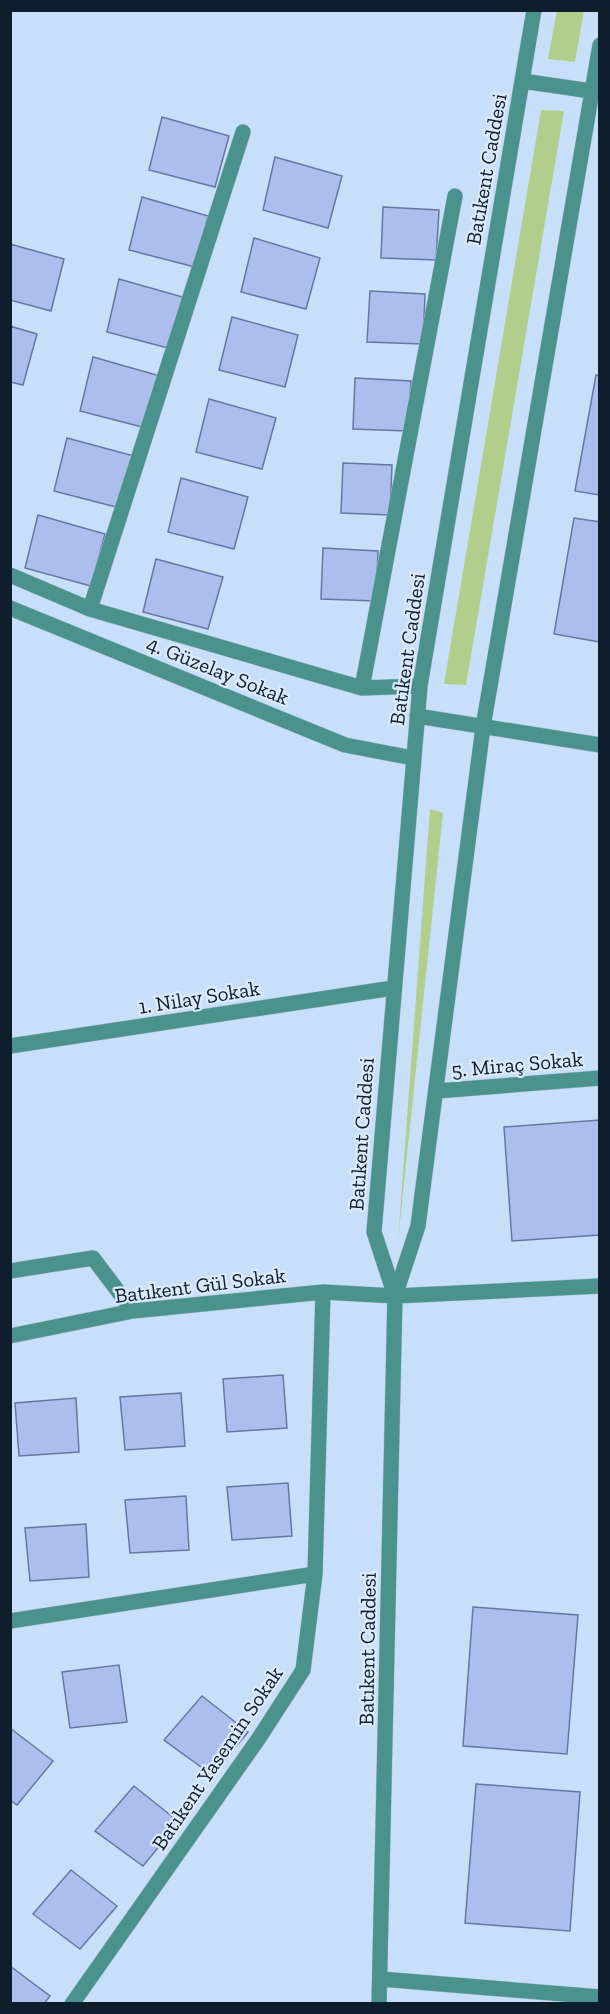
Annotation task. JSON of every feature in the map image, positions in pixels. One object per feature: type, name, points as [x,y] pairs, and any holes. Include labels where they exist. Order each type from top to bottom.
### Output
[{"type":"street","name":"Batıkent Caddesi","points":[[395,1296],[374,1233],[420,686],[534,10]]},
{"type":"street","name":"Batıkent Caddesi","points":[[379,2004],[395,1296],[418,1226],[483,727],[600,45]]},
{"type":"street","points":[[522,81],[591,91]]},
{"type":"street","points":[[90,609],[243,132]]},
{"type":"street","points":[[362,688],[455,196]]},
{"type":"street","points":[[10,575],[90,609],[362,688],[420,686]]},
{"type":"street","name":"4. Güzelay Sokak","points":[[10,608],[345,745],[413,758]]},
{"type":"street","points":[[417,716],[600,745]]},
{"type":"street","name":"1. Nilay Sokak","points":[[10,1046],[393,988]]},
{"type":"street","name":"5. Miraç Sokak","points":[[437,1091],[600,1078]]},
{"type":"street","points":[[10,1271],[93,1258],[133,1311]]},
{"type":"street","name":"Batıkent Gül Sokak","points":[[10,1336],[133,1311],[323,1292],[395,1296],[600,1286]]},
{"type":"street","name":"Batıkent Yasemin Sokak","points":[[72,2004],[259,1738],[303,1670],[315,1574],[323,1292]]},
{"type":"street","points":[[10,1621],[315,1574]]},
{"type":"street","points":[[381,1979],[600,1996]]},
{"type":"green space","points":[[557,10],[584,11],[575,62],[548,59]]},
{"type":"green space","points":[[541,110],[564,111],[466,685],[444,684]]},
{"type":"green space","points":[[430,809],[443,813],[398,1240]]},
{"type":"building","points":[[162,117],[229,136],[215,187],[149,170]]},
{"type":"building","points":[[275,157],[342,176],[328,228],[263,210]]},
{"type":"building","points":[[142,197],[208,216],[195,267],[129,250]]},
{"type":"building","points":[[383,207],[439,210],[436,260],[381,258]]},
{"type":"building","points":[[254,238],[320,258],[306,309],[241,292]]},
{"type":"building","points":[[10,244],[64,259],[51,311],[10,300]]},
{"type":"building","points":[[119,279],[186,298],[172,349],[107,332]]},
{"type":"building","points":[[370,291],[425,294],[423,344],[367,342]]},
{"type":"building","points":[[232,317],[298,335],[285,387],[219,370]]},
{"type":"building","points":[[10,326],[37,334],[23,385],[10,382]]},
{"type":"building","points":[[93,357],[160,376],[146,428],[80,411]]},
{"type":"building","points":[[596,375],[600,376],[600,495],[575,491]]},
{"type":"building","points":[[355,378],[411,381],[408,431],[353,429]]},
{"type":"building","points":[[209,399],[276,418],[262,469],[196,452]]},
{"type":"building","points":[[67,438],[134,456],[120,508],[54,491]]},
{"type":"building","points":[[343,463],[392,465],[390,515],[341,513]]},
{"type":"building","points":[[181,478],[248,497],[234,549],[168,532]]},
{"type":"building","points":[[38,515],[105,534],[91,586],[25,568]]},
{"type":"building","points":[[574,518],[600,522],[600,642],[554,634]]},
{"type":"building","points":[[323,548],[378,551],[376,601],[321,599]]},
{"type":"building","points":[[156,559],[223,577],[208,629],[143,612]]},
{"type":"building","points":[[600,1120],[600,1235],[512,1241],[504,1127]]},
{"type":"building","points":[[283,1375],[287,1428],[227,1432],[223,1379]]},
{"type":"building","points":[[181,1393],[185,1446],[125,1450],[120,1397]]},
{"type":"building","points":[[76,1398],[79,1452],[19,1456],[15,1403]]},
{"type":"building","points":[[288,1483],[292,1536],[232,1540],[227,1487]]},
{"type":"building","points":[[186,1496],[189,1550],[130,1553],[125,1500]]},
{"type":"building","points":[[86,1524],[89,1577],[30,1581],[25,1528]]},
{"type":"building","points":[[473,1607],[578,1615],[567,1754],[463,1746]]},
{"type":"building","points":[[119,1665],[127,1722],[70,1728],[62,1672]]},
{"type":"building","points":[[202,1696],[248,1732],[212,1775],[164,1740]]},
{"type":"building","points":[[10,1728],[53,1761],[17,1805],[10,1800]]},
{"type":"building","points":[[476,1784],[580,1792],[570,1931],[465,1923]]},
{"type":"building","points":[[134,1786],[179,1822],[143,1866],[95,1831]]},
{"type":"building","points":[[71,1870],[117,1906],[80,1949],[33,1914]]},
{"type":"building","points":[[10,1966],[50,1996],[44,2004],[10,2004]]}]
